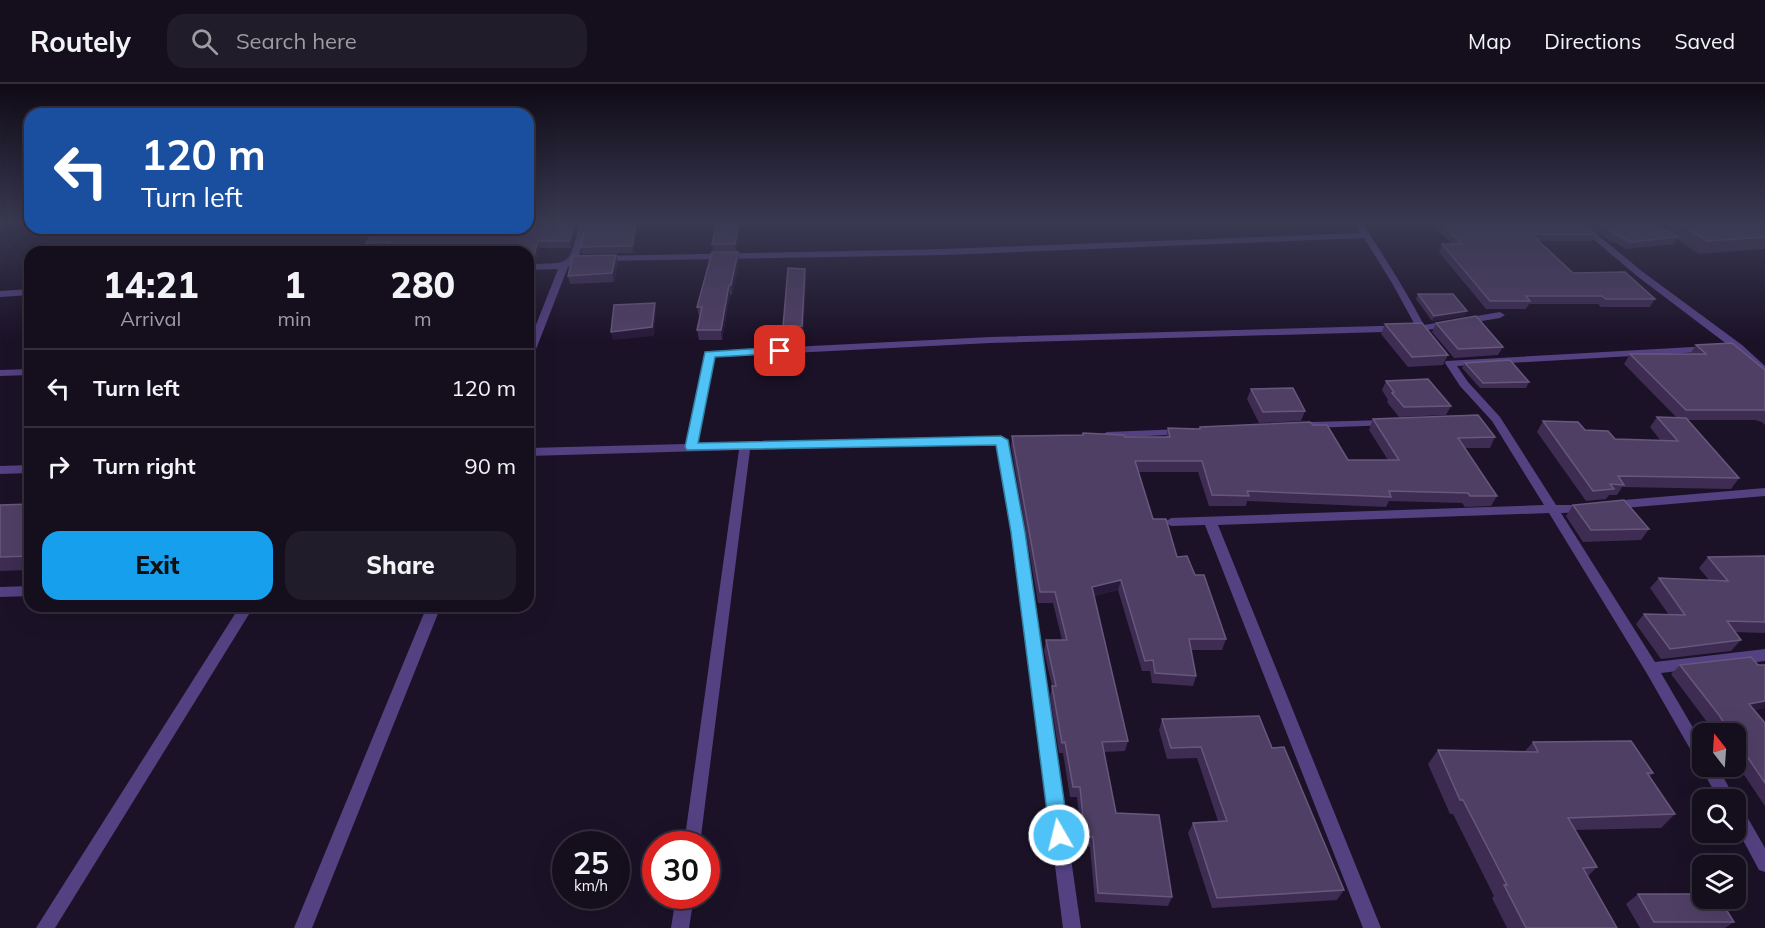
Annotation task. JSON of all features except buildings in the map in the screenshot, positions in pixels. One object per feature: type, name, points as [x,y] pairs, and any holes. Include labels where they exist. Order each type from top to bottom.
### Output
[{"type":"street","points":[[534,341],[564,266],[571,261]]},
{"type":"street","points":[[1383,261],[1421,328],[1435,346]]},
{"type":"street","points":[[1624,261],[1738,347],[1765,371]]},
{"type":"street","points":[[534,267],[564,266]]},
{"type":"street","points":[[0,294],[24,292]]},
{"type":"street","points":[[691,447],[710,354],[990,340],[1421,328],[1500,315]]},
{"type":"street","points":[[1692,739],[1651,668],[1552,511],[1446,359],[1738,347]]},
{"type":"street","points":[[0,373],[24,372]]},
{"type":"street","points":[[1297,426],[1402,422]]},
{"type":"street","points":[[1096,436],[1191,431]]},
{"type":"street","points":[[534,452],[1007,440],[1072,928]]},
{"type":"street","points":[[694,831],[745,445]]},
{"type":"street","points":[[0,470],[24,469]]},
{"type":"street","points":[[1171,522],[1552,511],[1765,492]]},
{"type":"street","points":[[1210,521],[1372,928]]},
{"type":"street","points":[[0,592],[24,591]]},
{"type":"street","points":[[45,928],[243,612]]},
{"type":"street","points":[[303,928],[432,612]]},
{"type":"street","points":[[1651,668],[1765,655]]},
{"type":"street","points":[[1746,831],[1765,864]]},
{"type":"street","points":[[680,928],[683,909]]},
{"type":"route","points":[[780,351],[710,354],[691,447],[1001,440],[1018,532],[1059,835]]}]
